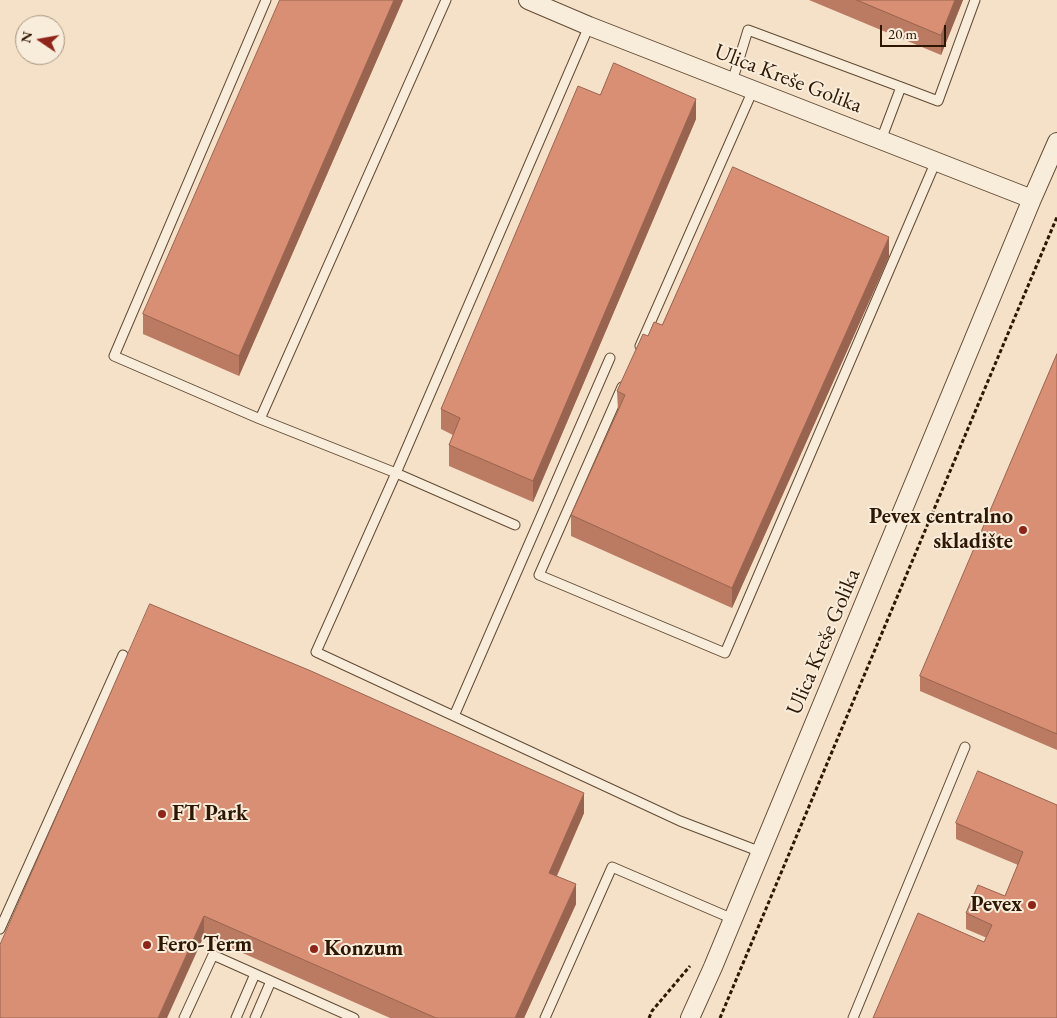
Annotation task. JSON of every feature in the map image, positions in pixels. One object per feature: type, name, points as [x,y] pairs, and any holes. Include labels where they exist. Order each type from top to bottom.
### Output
[{"type":"street","name":"Ulica Kreše Golika","points":[[528,0],[1032,199]]},
{"type":"street","name":"Ulica Kreše Golika","points":[[690,1018],[713,967],[1032,199],[1051,173],[1057,142]]},
{"type":"lane","points":[[266,0],[114,356],[260,420],[396,473],[514,525]]},
{"type":"lane","points":[[260,420],[446,0]]},
{"type":"lane","points":[[732,82],[748,30],[938,101],[975,0]]},
{"type":"lane","points":[[590,26],[396,473],[316,652],[680,821],[761,852]]},
{"type":"lane","points":[[881,140],[901,87]]},
{"type":"lane","points":[[635,358],[753,90]]},
{"type":"lane","points":[[627,376],[539,575],[725,653],[936,161]]},
{"type":"lane","points":[[454,716],[610,358]]},
{"type":"lane","points":[[0,929],[123,654]]},
{"type":"lane","points":[[853,1018],[965,747]]},
{"type":"lane","points":[[544,1018],[612,868],[733,919]]},
{"type":"lane","points":[[184,1018],[213,955],[354,1018]]},
{"type":"lane","points":[[236,1018],[256,974]]},
{"type":"lane","points":[[255,1018],[271,981]]},
{"type":"path","points":[[720,1018],[1057,217]]},
{"type":"path","points":[[649,1018],[652,1011],[696,958],[713,967]]},
{"type":"building","points":[[280,0],[394,0],[239,356],[143,314]]},
{"type":"building","points":[[857,0],[955,0],[941,35]]},
{"type":"building","points":[[614,63],[696,99],[533,481],[449,445],[460,418],[441,409],[578,86],[600,95]]},
{"type":"building","points":[[733,167],[889,237],[732,588],[571,515],[625,395],[617,391],[643,334],[648,336],[654,322],[662,325]]},
{"type":"building","name":"Pevex centralno skladište","points":[[1057,354],[1057,734],[920,676]]},
{"type":"building","points":[[150,604],[311,671],[584,793],[549,873],[576,884],[515,1018],[436,1018],[204,916],[158,1018],[0,1018],[0,945]]},
{"type":"building","name":"Pevex","points":[[978,771],[1057,805],[1057,1018],[873,1018],[918,913],[984,942],[992,925],[966,913],[978,885],[1005,896],[1023,852],[956,823]]},
{"type":"place","name":"Pevex centralno skladište","points":[[1023,530]]},
{"type":"place","name":"FT Park","points":[[162,814]]},
{"type":"place","name":"Pevex","points":[[1032,905]]},
{"type":"place","name":"Fero-Term","points":[[147,945]]},
{"type":"place","name":"Konzum","points":[[314,949]]}]
